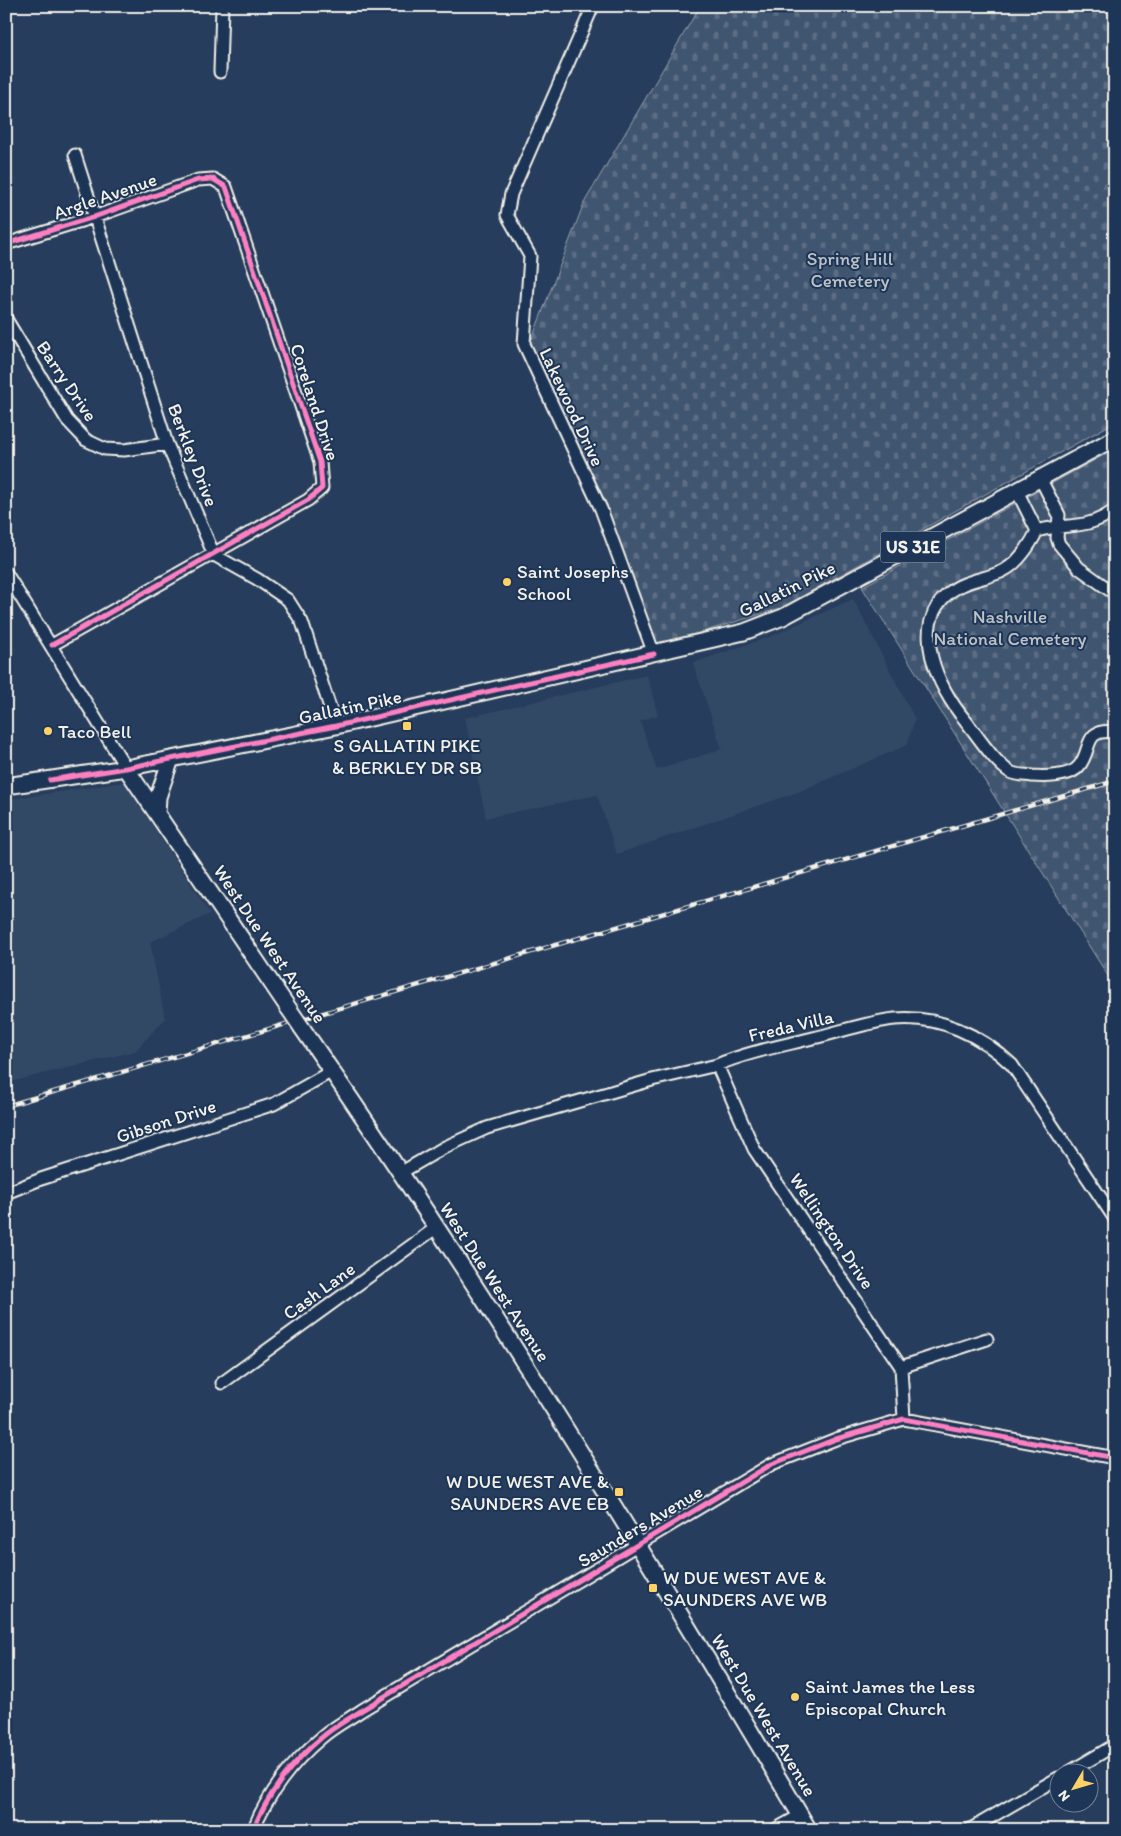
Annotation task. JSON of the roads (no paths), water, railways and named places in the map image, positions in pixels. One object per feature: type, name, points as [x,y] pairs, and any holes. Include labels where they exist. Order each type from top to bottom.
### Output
[{"type":"main road","name":"Gallatin Pike","points":[[6,786],[126,768],[336,726],[744,632],[783,617],[1115,438]]},
{"type":"main road","points":[[158,814],[158,797],[171,759]]},
{"type":"main road","name":"West Due West Avenue","points":[[126,768],[437,1227],[638,1544],[809,1830]]},
{"type":"street","points":[[220,72],[222,6]]},
{"type":"street","name":"Lakewood Drive","points":[[593,6],[511,194],[507,215],[530,256],[524,344],[601,509],[654,654]]},
{"type":"street","name":"Berkley Drive","points":[[75,156],[167,444],[214,554]]},
{"type":"street","name":"Argle Avenue","points":[[6,244],[94,217],[198,180],[213,179]]},
{"type":"street","name":"Coreland Drive","points":[[52,645],[308,500],[322,488],[323,478],[320,462],[226,187],[213,179]]},
{"type":"street","name":"Barry Drive","points":[[6,319],[68,420],[86,440],[105,449],[124,450],[167,444]]},
{"type":"street","points":[[1040,478],[1059,515],[1057,541],[1070,559],[1115,594]]},
{"type":"street","points":[[1017,491],[1038,531]]},
{"type":"street","points":[[1038,531],[1096,521],[1115,510]]},
{"type":"street","points":[[1038,531],[1031,544],[1003,571],[962,585],[950,592],[938,606],[929,626],[929,644],[938,678],[958,711],[999,762],[1011,772],[1034,776],[1068,774],[1080,765],[1093,735],[1099,732],[1115,732]]},
{"type":"street","points":[[214,554],[257,578],[288,600],[302,622],[336,726]]},
{"type":"street","points":[[6,573],[126,768]]},
{"type":"street","name":"Freda Villa","points":[[400,1173],[445,1147],[487,1128],[652,1080],[717,1065],[736,1057],[895,1020],[920,1020],[952,1027],[977,1036],[994,1047],[1012,1065],[1115,1219]]},
{"type":"street","name":"Wellington Drive","points":[[717,1065],[754,1148],[901,1366]]},
{"type":"street","name":"Gibson Drive","points":[[6,1193],[40,1179],[274,1104],[332,1071]]},
{"type":"street","name":"Cash Lane","points":[[222,1383],[437,1227]]},
{"type":"street","points":[[904,1419],[901,1366],[987,1339]]},
{"type":"street","name":"Saunders Avenue","points":[[254,1830],[269,1798],[296,1763],[321,1737],[362,1710],[772,1464],[836,1439],[904,1419],[1115,1458]]},
{"type":"street","points":[[1083,1764],[1115,1745]]},
{"type":"street","points":[[969,1830],[1048,1784]]},
{"type":"street","points":[[774,1830],[800,1815]]},
{"type":"railway","points":[[6,1106],[1115,781]]},
{"type":"place","name":"Saint Josephs School","points":[[507,582]]},
{"type":"place","name":"S GALLATIN PIKE & BERKLEY DR SB","points":[[407,726]]},
{"type":"place","name":"Taco Bell","points":[[48,731]]},
{"type":"place","name":"W DUE WEST AVE & SAUNDERS AVE EB","points":[[619,1492]]},
{"type":"place","name":"W DUE WEST AVE & SAUNDERS AVE WB","points":[[653,1588]]},
{"type":"place","name":"Saint James the Less Episcopal Church","points":[[795,1697]]},
{"type":"park label","name":"Spring Hill Cemetery","points":[[850,269]]},
{"type":"park label","name":"Nashville National Cemetery","points":[[1010,627]]}]
